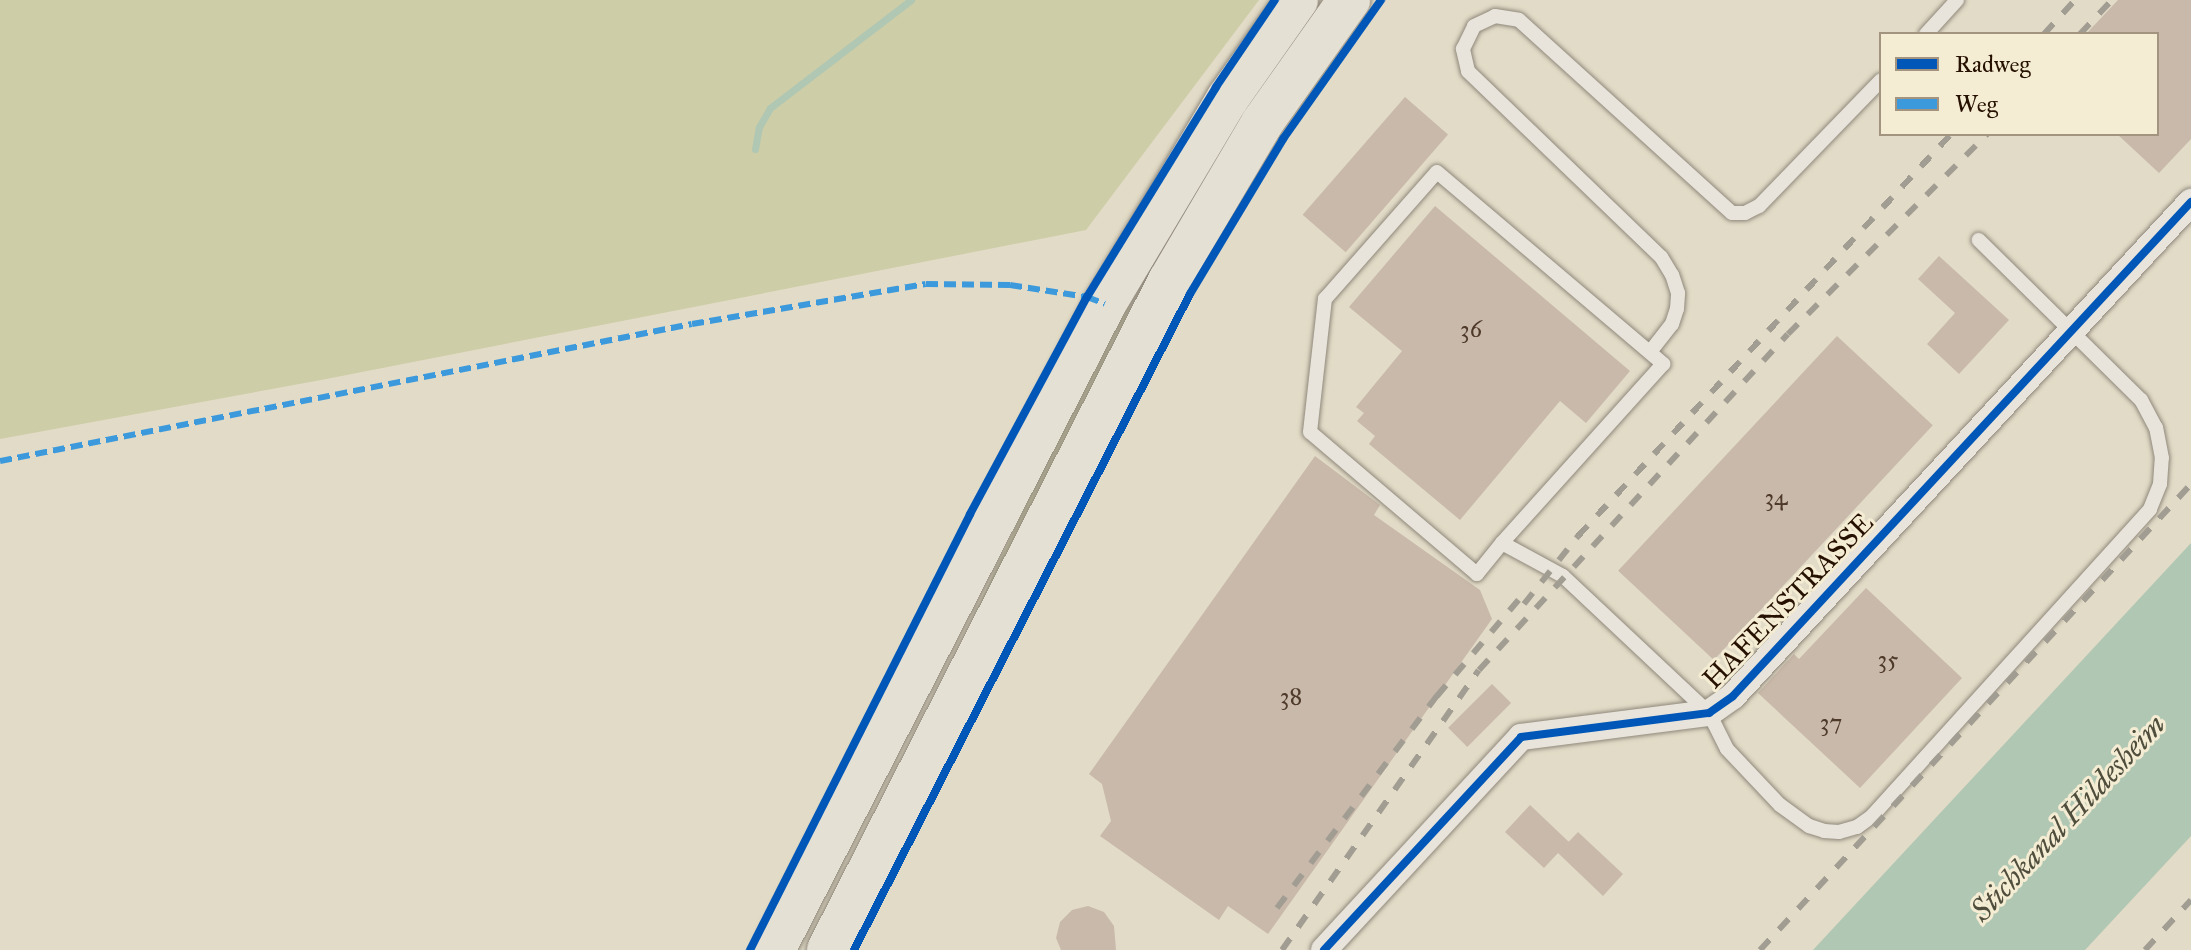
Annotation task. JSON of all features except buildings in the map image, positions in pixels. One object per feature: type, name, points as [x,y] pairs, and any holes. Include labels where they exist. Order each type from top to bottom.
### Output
[{"type":"main road","points":[[774,950],[1105,304],[1228,98],[1297,0]]},
{"type":"main road","points":[[828,950],[1169,281],[1262,123],[1349,0]]},
{"type":"street","name":"HAFENSTRASSE","points":[[1324,950],[1521,737],[1709,713],[1733,696],[2191,202]]},
{"type":"lane","points":[[1928,32],[1957,0]]},
{"type":"lane","points":[[1650,352],[1672,324],[1677,309],[1678,293],[1672,275],[1661,257],[1468,71],[1463,49],[1474,26],[1495,16],[1519,20],[1732,213],[1745,213],[1759,206],[1879,82]]},
{"type":"lane","points":[[1437,172],[1663,364],[1502,543],[1477,574],[1310,432],[1325,299],[1437,172]]},
{"type":"lane","points":[[1502,543],[1563,576],[1709,713],[1727,749],[1749,776],[1809,826],[1839,832],[1857,827],[1872,816],[2150,509],[2160,484],[2162,458],[2156,428],[2125,381],[2070,332],[2056,313],[1979,240]]},
{"type":"shaded area","points":[[0,0],[1259,0],[1086,230],[321,380],[0,439]]},
{"type":"shaded area","points":[[1120,303],[1137,311],[839,950],[818,950]]},
{"type":"water","name":"Stichkanal Hildesheim","points":[[2191,543],[2191,836],[2085,950],[1813,950]]},
{"type":"waterway","points":[[755,149],[759,127],[770,108],[911,0]]},
{"type":"railway","points":[[2046,32],[2075,0]]},
{"type":"railway","points":[[2082,32],[2112,0]]},
{"type":"railway","points":[[1524,604],[1578,536],[1949,136]]},
{"type":"railway","points":[[1282,950],[1479,670],[1788,334],[1985,136]]},
{"type":"railway","points":[[1760,950],[2191,484]]},
{"type":"railway","points":[[1277,908],[1437,696],[1526,591]]},
{"type":"railway","points":[[2145,950],[2191,900]]},
{"type":"marked path","points":[[0,461],[692,324],[926,284],[1010,285],[1087,297],[1105,304]]},
{"type":"cycle path","points":[[750,950],[970,514],[1087,297],[1216,87],[1275,0]]},
{"type":"cycle path","points":[[854,950],[1190,294],[1283,139],[1381,0]]},
{"type":"cycle path","points":[[1324,950],[1521,737],[1709,713],[1733,696],[2191,202]]}]
